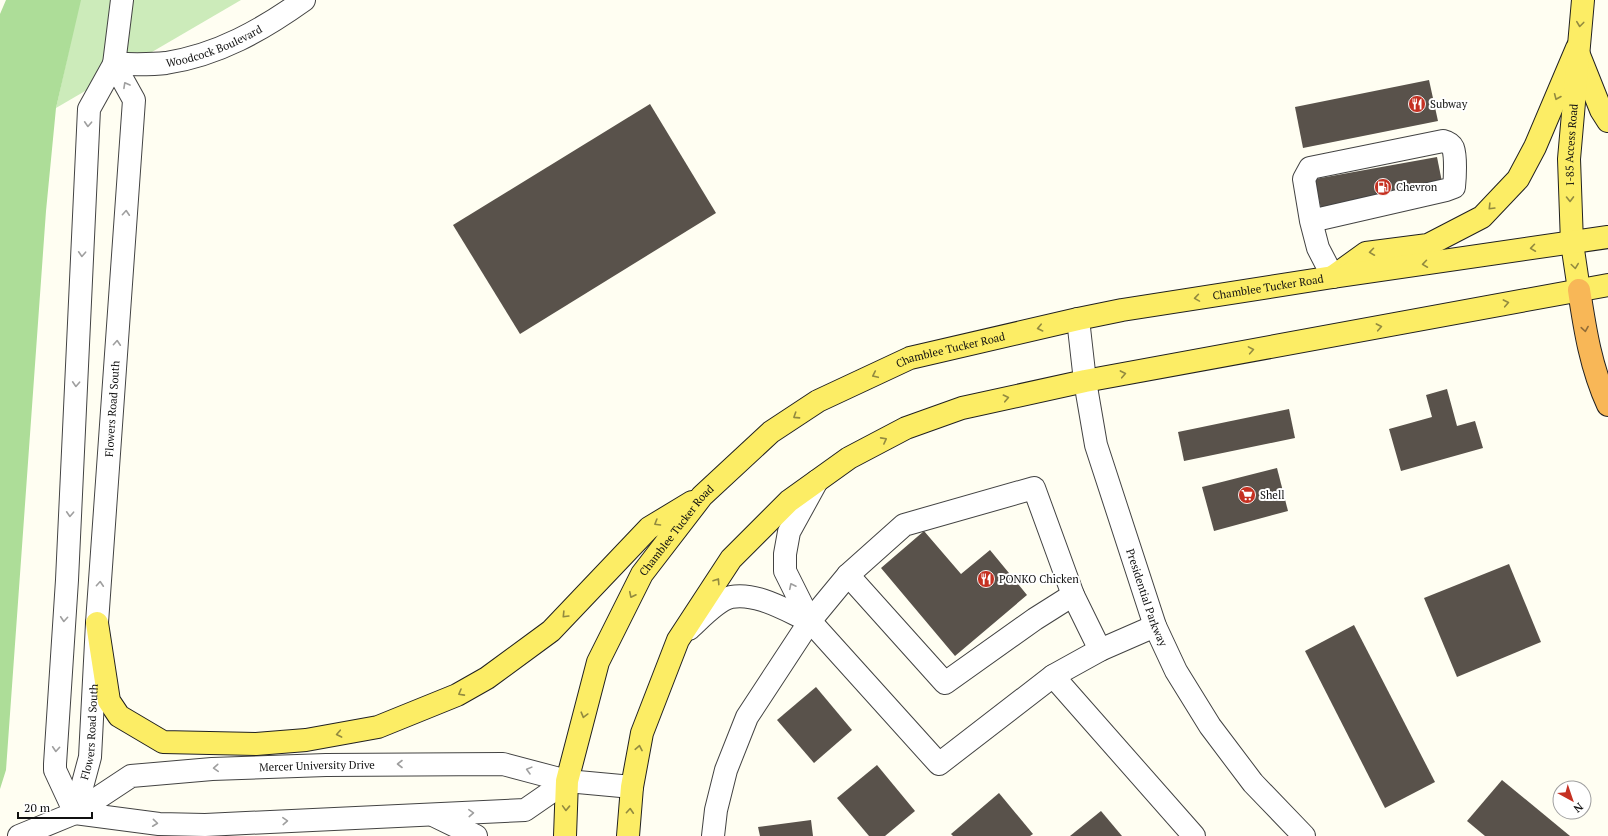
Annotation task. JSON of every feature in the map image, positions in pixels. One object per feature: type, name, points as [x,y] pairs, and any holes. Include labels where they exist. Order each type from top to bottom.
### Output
[{"type":"highway","points":[[1579,290],[1586,339],[1599,385],[1608,405]]},
{"type":"main road","name":"I-85 Access Road","points":[[1579,290],[1572,243],[1569,159],[1577,48],[1583,0]]},
{"type":"main road","points":[[1577,48],[1580,60],[1601,110],[1608,121]]},
{"type":"main road","points":[[1333,277],[1366,253],[1428,245],[1482,217],[1518,179],[1535,147],[1577,48]]},
{"type":"main road","name":"Chamblee Tucker Road","points":[[565,836],[567,781],[598,662],[642,574],[702,496],[771,432],[818,401],[910,358],[1078,319],[1122,310],[1333,277],[1608,237]]},
{"type":"main road","points":[[628,836],[632,787],[642,733],[678,640],[731,559],[789,501],[849,458],[906,428],[962,408],[1085,381],[1608,285]]},
{"type":"main road","points":[[98,623],[108,701],[119,716],[163,742],[256,744],[306,740],[378,727],[457,695],[487,678],[551,631],[649,528],[702,496]]},
{"type":"street","name":"Flowers Road South","points":[[75,812],[55,770],[55,764],[67,580],[89,109],[114,64],[122,0]]},
{"type":"street","name":"Woodcock Boulevard","points":[[114,64],[166,63],[218,50],[272,23],[304,0]]},
{"type":"street","name":"Flowers Road South","points":[[75,812],[90,757],[134,100],[114,64]]},
{"type":"street","points":[[1311,222],[1446,190],[1454,186],[1453,148],[1448,143],[1443,141],[1310,168],[1304,179],[1311,222],[1318,248],[1333,277]]},
{"type":"street","name":"Presidential Parkway","points":[[1078,319],[1092,428],[1101,465],[1155,626],[1176,671],[1210,726],[1253,783],[1304,836]]},
{"type":"street","points":[[817,481],[789,532],[785,554],[785,571],[810,620],[939,764],[1053,676],[1100,650],[1155,626]]},
{"type":"street","points":[[713,836],[716,810],[726,770],[747,717],[810,620],[848,575],[904,525],[1034,488],[1073,595],[1100,650]]},
{"type":"street","points":[[848,575],[945,684],[1035,619],[1073,595]]},
{"type":"street","points":[[678,640],[709,611],[730,597],[754,598],[810,620]]},
{"type":"street","points":[[1053,676],[1194,836]]},
{"type":"street","name":"Mercer University Drive","points":[[18,836],[75,812],[131,776],[212,769],[318,765],[503,764],[567,781],[632,787]]},
{"type":"street","points":[[75,812],[158,824],[205,825],[525,810],[567,781]]},
{"type":"street","points":[[432,815],[476,836]]},
{"type":"green space","points":[[6,0],[81,0],[56,108],[46,211],[6,770],[0,789],[0,14]]},
{"type":"green space","points":[[80,0],[241,0],[56,108]]},
{"type":"building","points":[[1429,80],[1438,121],[1303,148],[1295,107]]},
{"type":"building","points":[[650,104],[716,213],[520,334],[453,225]]},
{"type":"building","points":[[1437,157],[1443,187],[1321,209],[1315,179]]},
{"type":"building","points":[[1447,389],[1457,426],[1475,421],[1483,448],[1401,471],[1389,429],[1432,417],[1426,395]]},
{"type":"building","points":[[1289,409],[1295,438],[1184,461],[1178,432]]},
{"type":"building","points":[[1277,468],[1288,511],[1214,531],[1202,487]]},
{"type":"building","points":[[924,531],[961,574],[990,550],[1027,595],[955,656],[881,568]]},
{"type":"building","points":[[1509,564],[1541,642],[1457,677],[1424,598]]},
{"type":"building","points":[[1354,625],[1435,782],[1385,808],[1305,651]]},
{"type":"building","points":[[816,687],[852,730],[814,763],[777,720]]},
{"type":"building","points":[[877,765],[915,811],[885,836],[869,836],[837,798]]},
{"type":"building","points":[[1502,780],[1570,836],[1485,836],[1467,821]]},
{"type":"building","points":[[999,793],[1033,834],[1030,836],[953,836],[951,834]]},
{"type":"building","points":[[1101,811],[1122,836],[1070,836]]},
{"type":"building","points":[[811,820],[813,836],[760,836],[758,827]]},
{"type":"place","name":"Subway","points":[[1417,104]]},
{"type":"place","name":"Chevron","points":[[1383,187]]},
{"type":"place","name":"Shell","points":[[1247,495]]},
{"type":"place","name":"PONKO Chicken","points":[[986,579]]}]
